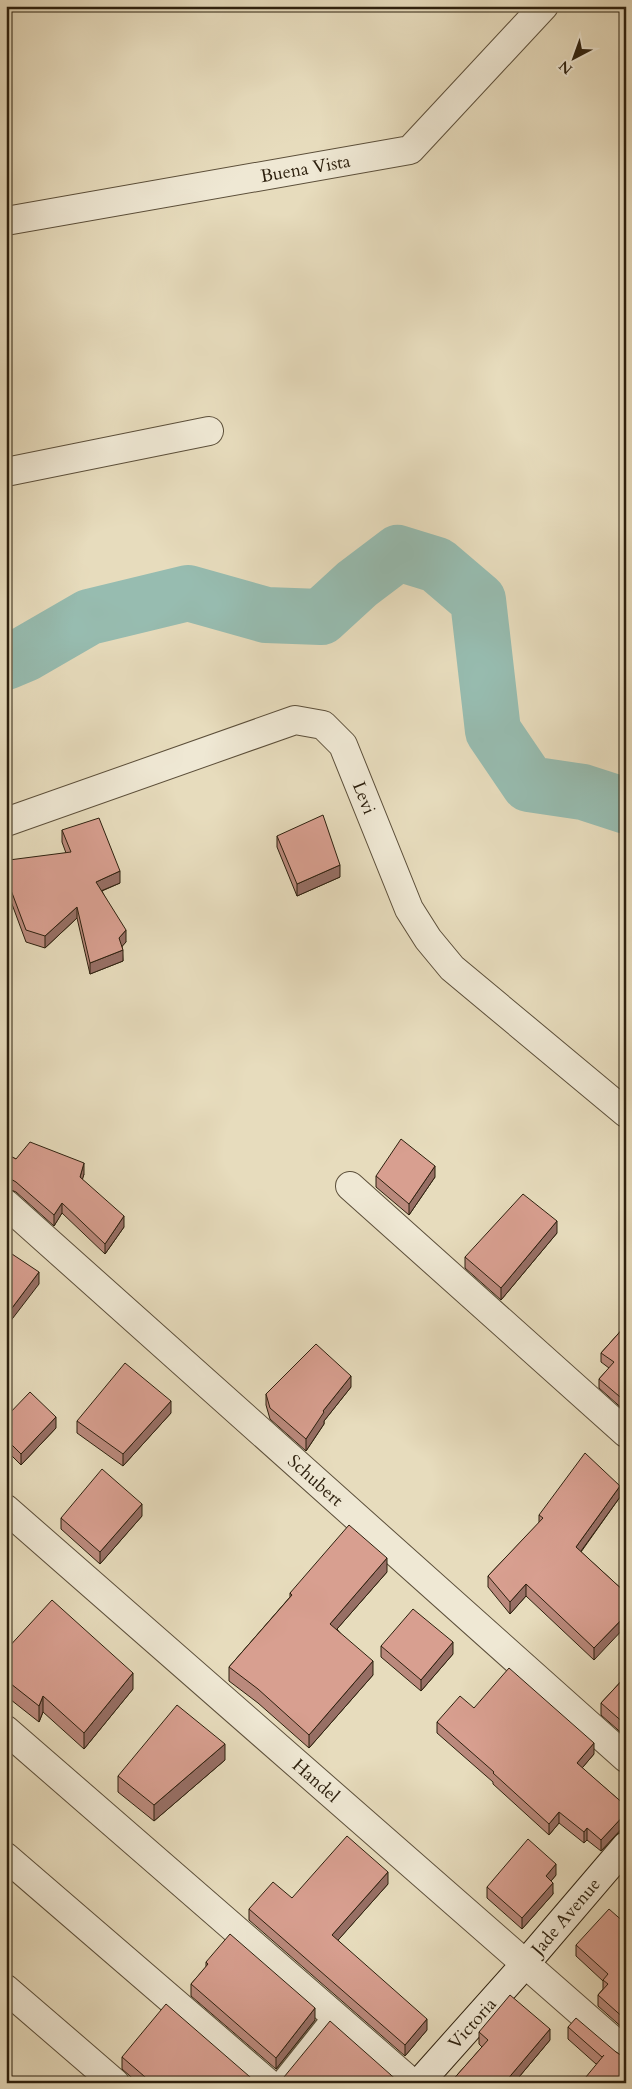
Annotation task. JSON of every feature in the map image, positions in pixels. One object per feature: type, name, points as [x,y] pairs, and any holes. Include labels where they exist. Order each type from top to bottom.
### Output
[{"type":"street","name":"Buena Vista","points":[[6,221],[410,150],[544,6]]},
{"type":"street","points":[[6,472],[208,430]]},
{"type":"street","name":"Levi","points":[[6,822],[295,720],[323,725],[344,745],[409,910],[428,939],[452,968],[626,1113]]},
{"type":"street","points":[[350,1186],[626,1433]]},
{"type":"street","name":"Schubert","points":[[6,1204],[626,1758]]},
{"type":"street","name":"Handel","points":[[6,1510],[626,2052]]},
{"type":"street","points":[[6,1730],[412,2083]]},
{"type":"street","name":"Jade Avenue","points":[[526,1963],[626,1846]]},
{"type":"street","points":[[6,1857],[268,2083]]},
{"type":"street","name":"Victoria","points":[[419,2083],[526,1963]]},
{"type":"street","points":[[6,1989],[115,2083]]},
{"type":"lane","points":[[277,2083],[332,2014]]},
{"type":"building","points":[[323,815],[340,865],[297,884],[277,836]]},
{"type":"building","points":[[99,818],[120,871],[96,882],[126,930],[119,938],[123,950],[90,963],[77,907],[45,936],[26,930],[6,877],[6,870],[9,860],[71,852],[62,830]]},
{"type":"building","points":[[401,1139],[435,1166],[409,1204],[376,1176]]},
{"type":"building","points":[[30,1142],[84,1163],[80,1177],[124,1216],[105,1244],[62,1203],[54,1215],[16,1182],[9,1178],[6,1179],[6,1154],[16,1159]]},
{"type":"building","points":[[523,1194],[557,1221],[501,1288],[465,1257]]},
{"type":"building","points":[[6,1250],[39,1272],[6,1316]]},
{"type":"building","points":[[626,1325],[626,1402],[599,1379],[614,1362],[601,1353]]},
{"type":"building","points":[[316,1344],[351,1376],[323,1411],[306,1439],[270,1408],[266,1394]]},
{"type":"building","points":[[125,1363],[171,1401],[123,1454],[77,1421]]},
{"type":"building","points":[[30,1392],[56,1417],[21,1454],[6,1439],[6,1417]]},
{"type":"building","points":[[585,1453],[620,1486],[576,1547],[626,1593],[626,1615],[594,1648],[526,1584],[510,1602],[488,1576],[543,1518],[539,1515]]},
{"type":"building","points":[[102,1469],[142,1504],[100,1552],[61,1518]]},
{"type":"building","points":[[349,1525],[387,1558],[330,1624],[373,1661],[309,1735],[258,1689],[229,1667],[292,1595],[290,1593]]},
{"type":"building","points":[[52,1600],[133,1673],[84,1733],[43,1696],[39,1706],[6,1680],[6,1650]]},
{"type":"building","points":[[413,1609],[453,1642],[421,1680],[381,1646]]},
{"type":"building","points":[[509,1668],[594,1743],[577,1763],[626,1806],[626,1813],[601,1840],[587,1828],[584,1832],[559,1812],[549,1824],[437,1722],[460,1696],[474,1708]]},
{"type":"building","points":[[626,1676],[626,1725],[601,1703]]},
{"type":"building","points":[[177,1705],[225,1744],[154,1805],[118,1776]]},
{"type":"building","points":[[347,1836],[388,1872],[332,1935],[427,2019],[405,2045],[249,1909],[273,1882],[292,1898]]},
{"type":"building","points":[[528,1839],[556,1864],[546,1876],[553,1883],[522,1918],[487,1887]]},
{"type":"building","points":[[609,1909],[626,1924],[626,2020],[598,1995],[608,1984],[603,1980],[608,1974],[576,1945]]},
{"type":"building","points":[[230,1934],[315,2008],[276,2058],[191,1984],[208,1964],[206,1962]]},
{"type":"building","points":[[510,1995],[550,2029],[506,2081],[507,2083],[450,2083],[488,2040],[479,2032]]},
{"type":"building","points":[[166,2004],[257,2083],[152,2083],[122,2057]]},
{"type":"building","points":[[576,2018],[616,2052],[626,2056],[626,2083],[581,2083],[604,2055],[602,2057],[568,2027]]},
{"type":"building","points":[[330,2021],[400,2083],[278,2083]]},
{"type":"waterway","points":[[6,662],[25,654],[89,617],[188,593],[266,615],[321,617],[357,584],[398,553],[437,565],[478,600],[493,731],[529,784],[583,792],[626,806]]}]
